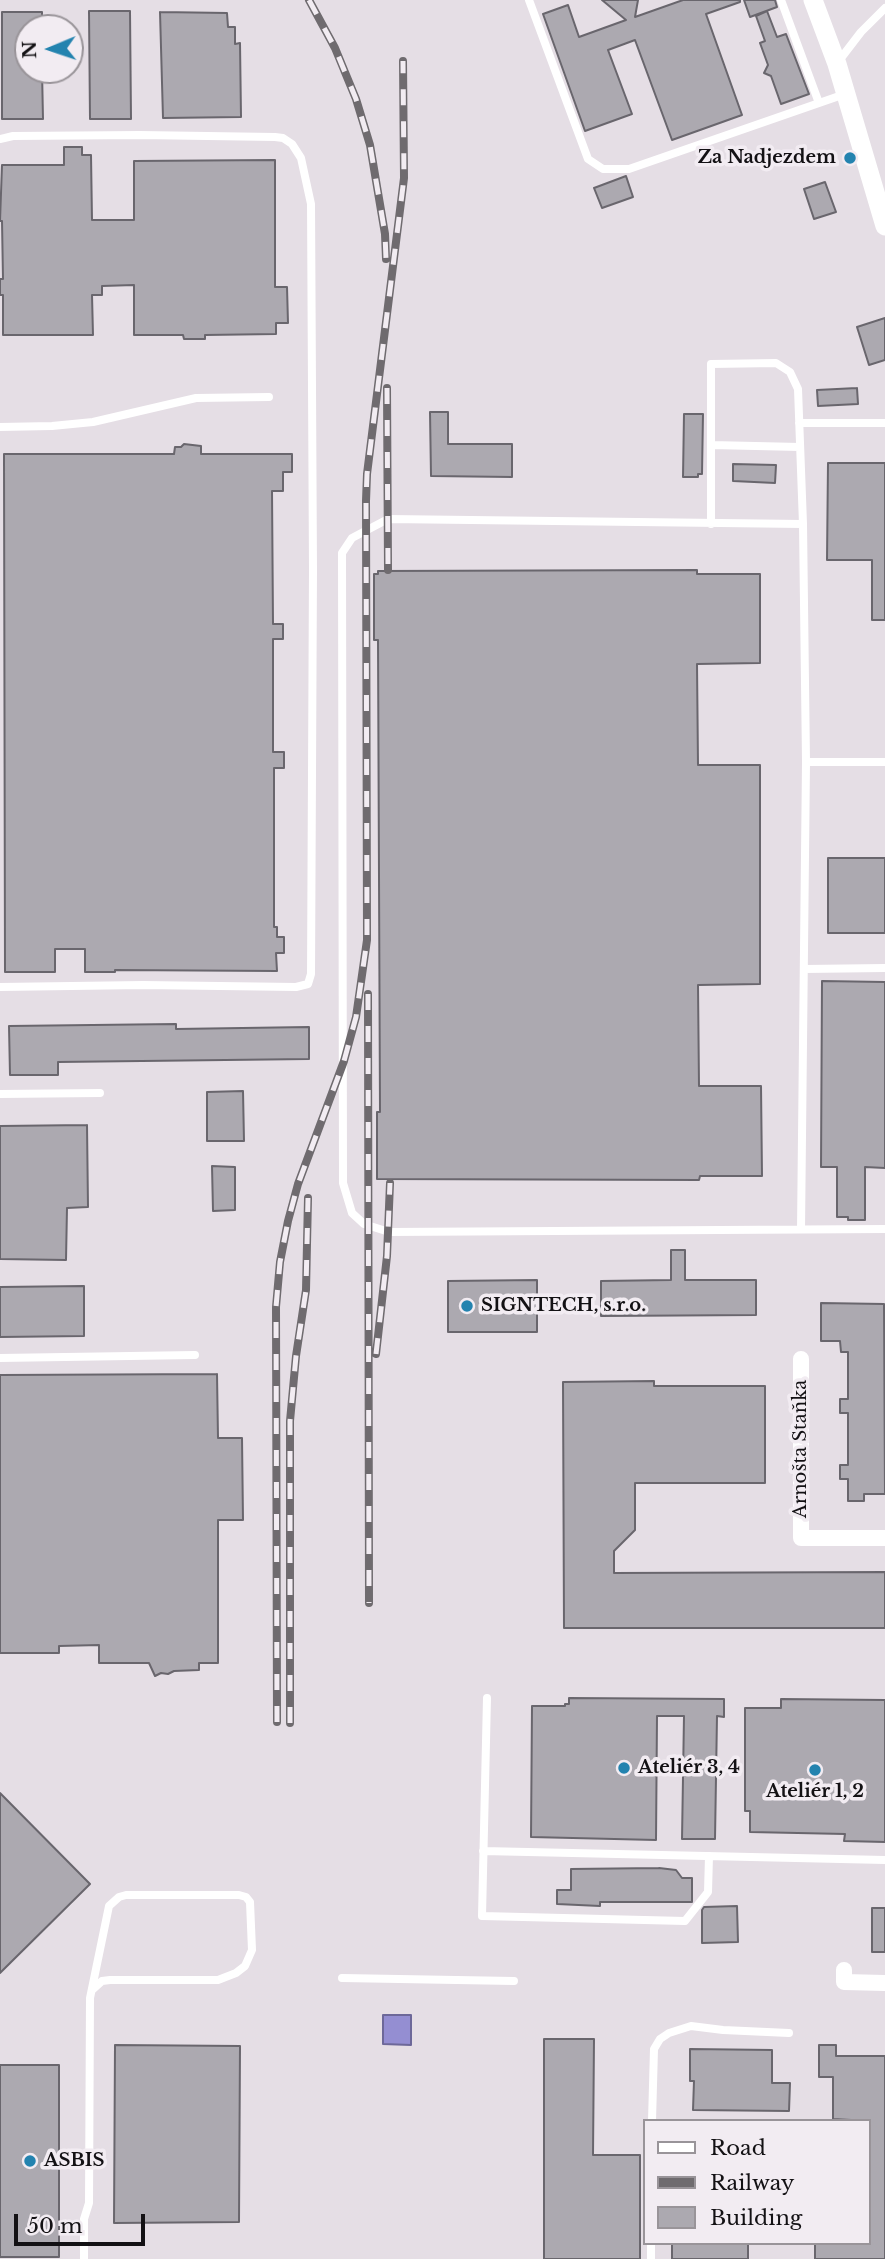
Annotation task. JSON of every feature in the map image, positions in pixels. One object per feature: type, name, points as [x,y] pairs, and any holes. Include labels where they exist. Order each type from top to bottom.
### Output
[{"type":"street","points":[[813,0],[836,64],[885,226]]},
{"type":"street","name":"Arnošta Staňka","points":[[802,1359],[801,1538],[885,1538]]},
{"type":"street","points":[[844,1970],[844,1982],[885,1983]]},
{"type":"lane","points":[[528,0],[588,159],[604,169],[629,169],[845,94]]},
{"type":"lane","points":[[781,0],[819,103]]},
{"type":"lane","points":[[836,64],[861,32],[885,8]]},
{"type":"lane","points":[[0,139],[13,136],[140,135],[283,138],[297,151],[312,204],[313,570],[311,974],[307,984],[296,987],[0,987]]},
{"type":"lane","points":[[711,524],[711,364],[776,363],[790,372],[798,389],[803,524],[806,762],[801,1229]]},
{"type":"lane","points":[[0,427],[93,422],[196,398],[269,397]]},
{"type":"lane","points":[[799,424],[885,423]]},
{"type":"lane","points":[[711,445],[800,446]]},
{"type":"lane","points":[[803,524],[387,519],[352,538],[342,553],[343,1183],[352,1213],[365,1224],[389,1232],[885,1229]]},
{"type":"lane","points":[[806,762],[885,762]]},
{"type":"lane","points":[[804,970],[885,968]]},
{"type":"lane","points":[[0,1094],[100,1093]]},
{"type":"lane","points":[[0,1359],[195,1355]]},
{"type":"lane","points":[[487,1698],[482,1916],[685,1921],[708,1892],[709,1856]]},
{"type":"lane","points":[[483,1851],[885,1860]]},
{"type":"lane","points":[[84,2259],[84,2219],[89,2203],[89,2046],[92,1990],[110,1906],[120,1897],[144,1895],[246,1897],[252,1908],[252,1950],[245,1966],[236,1973],[218,1980],[110,1980],[102,1981],[92,1990]]},
{"type":"lane","points":[[342,1978],[513,1981]]},
{"type":"lane","points":[[652,2119],[654,2049],[668,2033],[691,2026],[723,2031],[789,2033]]},
{"type":"shaded area","points":[[383,2015],[411,2015],[411,2045],[383,2044]]},
{"type":"building","points":[[602,0],[638,0],[635,17],[683,0],[740,0],[706,14],[742,115],[672,140],[635,40],[608,50],[632,114],[585,131],[543,14],[568,5],[579,37],[626,20]]},
{"type":"building","points":[[744,0],[775,0],[777,7],[750,17]]},
{"type":"building","points":[[89,11],[130,11],[131,119],[90,119]]},
{"type":"building","points":[[767,11],[777,37],[786,34],[809,94],[781,104],[771,76],[764,73],[768,65],[760,43],[765,41],[756,16]]},
{"type":"building","points":[[2,12],[42,12],[14,14],[14,84],[42,84],[43,119],[2,119]]},
{"type":"building","points":[[160,12],[227,13],[228,27],[235,27],[235,44],[240,43],[241,117],[163,118]]},
{"type":"building","points":[[64,147],[82,147],[82,155],[91,155],[92,220],[134,220],[134,161],[275,160],[275,287],[287,287],[288,323],[276,323],[276,334],[205,335],[205,339],[184,339],[183,335],[134,335],[134,285],[102,286],[102,295],[92,295],[93,335],[3,335],[3,295],[0,295],[0,279],[3,279],[0,221],[2,165],[64,165]]},
{"type":"building","points":[[626,176],[633,197],[602,208],[594,188]]},
{"type":"building","points":[[825,182],[836,212],[814,219],[804,189]]},
{"type":"building","points":[[885,318],[885,360],[869,365],[857,327]]},
{"type":"building","points":[[857,388],[858,404],[818,406],[817,390]]},
{"type":"building","points":[[430,412],[448,412],[448,444],[512,444],[512,477],[431,476]]},
{"type":"building","points":[[684,414],[703,414],[702,474],[698,474],[698,477],[683,477]]},
{"type":"building","points":[[184,444],[201,446],[201,454],[292,454],[292,472],[283,472],[283,491],[272,491],[273,624],[283,624],[283,639],[273,639],[273,752],[284,752],[284,768],[274,768],[274,927],[277,927],[277,937],[284,937],[284,953],[276,953],[277,971],[85,972],[85,949],[55,949],[55,972],[5,972],[4,454],[174,454],[175,447]]},
{"type":"building","points":[[828,463],[885,463],[885,620],[872,620],[872,560],[827,560]]},
{"type":"building","points":[[733,464],[776,465],[775,483],[733,481]]},
{"type":"building","points":[[697,570],[697,574],[760,574],[760,663],[697,664],[698,765],[760,765],[760,984],[698,985],[699,1086],[761,1086],[762,1176],[700,1176],[699,1180],[377,1179],[377,1112],[380,1112],[378,640],[374,640],[374,574],[378,574],[378,571]]},
{"type":"building","points":[[828,858],[885,858],[885,933],[828,933]]},
{"type":"building","points":[[822,981],[885,982],[885,1168],[865,1167],[865,1220],[837,1217],[837,1167],[821,1167]]},
{"type":"building","points":[[176,1024],[176,1029],[309,1027],[309,1059],[58,1062],[58,1075],[10,1075],[9,1026]]},
{"type":"building","points":[[243,1091],[244,1141],[207,1141],[207,1092]]},
{"type":"building","points":[[87,1125],[88,1207],[67,1208],[66,1260],[0,1259],[0,1126]]},
{"type":"building","points":[[212,1166],[235,1167],[235,1210],[213,1211]]},
{"type":"building","points":[[671,1250],[685,1250],[685,1280],[756,1280],[756,1315],[601,1316],[601,1281],[671,1280]]},
{"type":"building","points":[[537,1280],[537,1332],[448,1332],[448,1281]]},
{"type":"building","points":[[84,1286],[84,1336],[0,1337],[0,1287]]},
{"type":"building","points":[[821,1303],[884,1304],[885,1494],[864,1494],[864,1501],[848,1501],[848,1479],[840,1479],[840,1465],[848,1465],[848,1413],[840,1413],[840,1399],[848,1399],[848,1352],[841,1352],[840,1341],[821,1341]]},
{"type":"building","points":[[217,1374],[218,1438],[242,1438],[243,1520],[218,1520],[218,1663],[199,1663],[199,1670],[174,1671],[155,1676],[149,1663],[99,1663],[99,1645],[59,1646],[59,1653],[0,1653],[0,1375]]},
{"type":"building","points":[[654,1381],[654,1386],[765,1386],[765,1483],[635,1483],[635,1530],[614,1551],[614,1573],[885,1572],[885,1628],[564,1628],[563,1382]]},
{"type":"building","name":"Ateliér 3, 4","points":[[569,1698],[724,1699],[724,1717],[717,1716],[715,1839],[682,1839],[684,1716],[657,1716],[656,1840],[531,1837],[532,1706],[565,1706],[569,1704]]},
{"type":"building","name":"Ateliér 1, 2","points":[[781,1699],[885,1700],[885,1842],[844,1841],[845,1834],[750,1832],[750,1811],[745,1811],[745,1708],[781,1708]]},
{"type":"building","points":[[0,1793],[90,1884],[0,1973]]},
{"type":"building","points":[[571,1869],[676,1870],[682,1878],[692,1878],[692,1902],[600,1902],[600,1906],[557,1904],[557,1890],[571,1890]]},
{"type":"building","points":[[737,1906],[738,1942],[702,1943],[704,1907]]},
{"type":"building","points":[[872,1908],[885,1908],[885,1952],[872,1952]]},
{"type":"building","points":[[544,2039],[594,2039],[593,2155],[640,2155],[640,2259],[544,2259]]},
{"type":"building","points":[[115,2045],[240,2046],[239,2222],[114,2223]]},
{"type":"building","points":[[819,2045],[836,2045],[836,2056],[885,2056],[885,2259],[815,2259],[815,2245],[871,2245],[871,2119],[833,2119],[833,2077],[819,2077]]},
{"type":"building","points":[[690,2049],[772,2050],[772,2083],[790,2083],[789,2111],[693,2110],[694,2081],[690,2081]]},
{"type":"building","name":"ASBIS","points":[[0,2065],[59,2065],[59,2257],[0,2257]]},
{"type":"building","points":[[672,2245],[748,2245],[748,2259],[672,2259]]},
{"type":"railway","points":[[309,0],[335,48],[356,99],[370,145],[385,234],[386,259]]},
{"type":"railway","points":[[277,1722],[276,1307],[280,1262],[288,1221],[298,1184],[344,1061],[356,1017],[367,940],[367,474],[404,178],[403,61]]},
{"type":"railway","points":[[387,388],[388,570]]},
{"type":"railway","points":[[368,994],[369,1603]]},
{"type":"railway","points":[[376,1354],[387,1256],[390,1183]]},
{"type":"railway","points":[[290,1723],[290,1421],[306,1290],[308,1198]]},
{"type":"place","name":"Za Nadjezdem","points":[[850,158]]},
{"type":"place","name":"SIGNTECH, s.r.o.","points":[[467,1306]]},
{"type":"place","name":"Ateliér 3, 4","points":[[624,1768]]},
{"type":"place","name":"Ateliér 1, 2","points":[[815,1770]]},
{"type":"place","name":"ASBIS","points":[[30,2161]]}]
